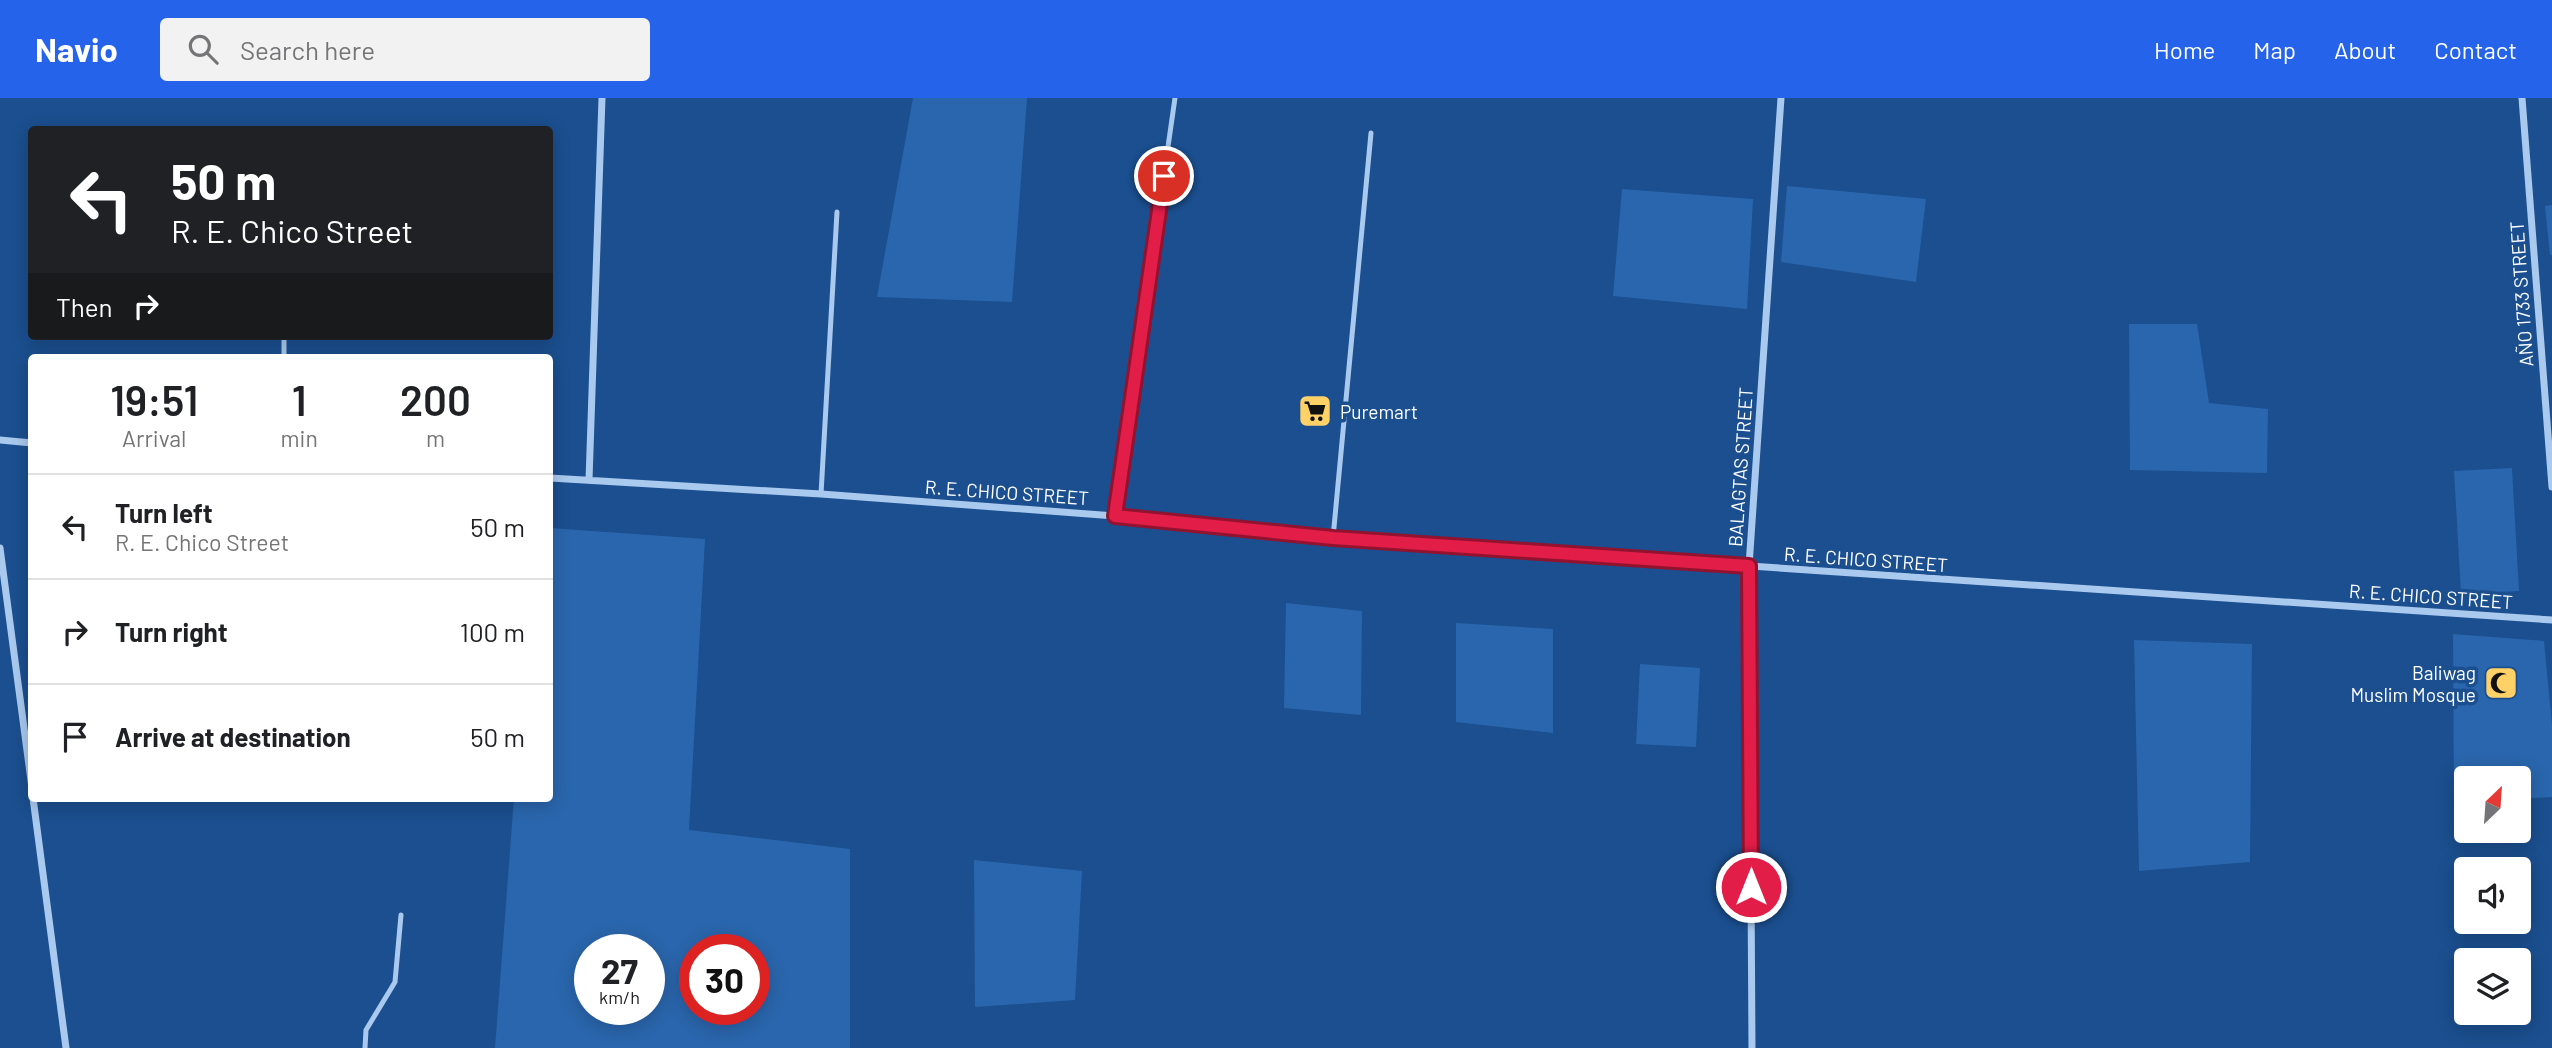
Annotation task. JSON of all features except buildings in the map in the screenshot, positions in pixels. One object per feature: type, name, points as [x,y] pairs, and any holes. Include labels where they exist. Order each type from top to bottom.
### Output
[{"type":"street","points":[[589,480],[602,98]]},
{"type":"street","name":"BALAGTAS STREET","points":[[1752,1048],[1749,566],[1781,98]]},
{"type":"street","name":"AÑO 1733 STREET","points":[[2522,98],[2552,487]]},
{"type":"street","points":[[0,440],[28,443]]},
{"type":"street","name":"R. E. CHICO STREET","points":[[553,478],[821,494],[1115,516],[1333,538],[2552,620]]},
{"type":"street","points":[[0,548],[28,758]]},
{"type":"street","points":[[34,802],[65,1048]]},
{"type":"lane","points":[[1115,516],[1175,98]]},
{"type":"lane","points":[[1333,538],[1371,133]]},
{"type":"lane","points":[[821,494],[837,212]]},
{"type":"lane","points":[[365,1048],[366,1030],[395,982],[401,915]]},
{"type":"place","name":"Puremart","points":[[1315,411]]},
{"type":"place","name":"Baliwag Muslim Mosque","points":[[2501,683]]},
{"type":"route","points":[[1164,176],[1115,516],[1333,538],[1749,566],[1751,887]]}]
